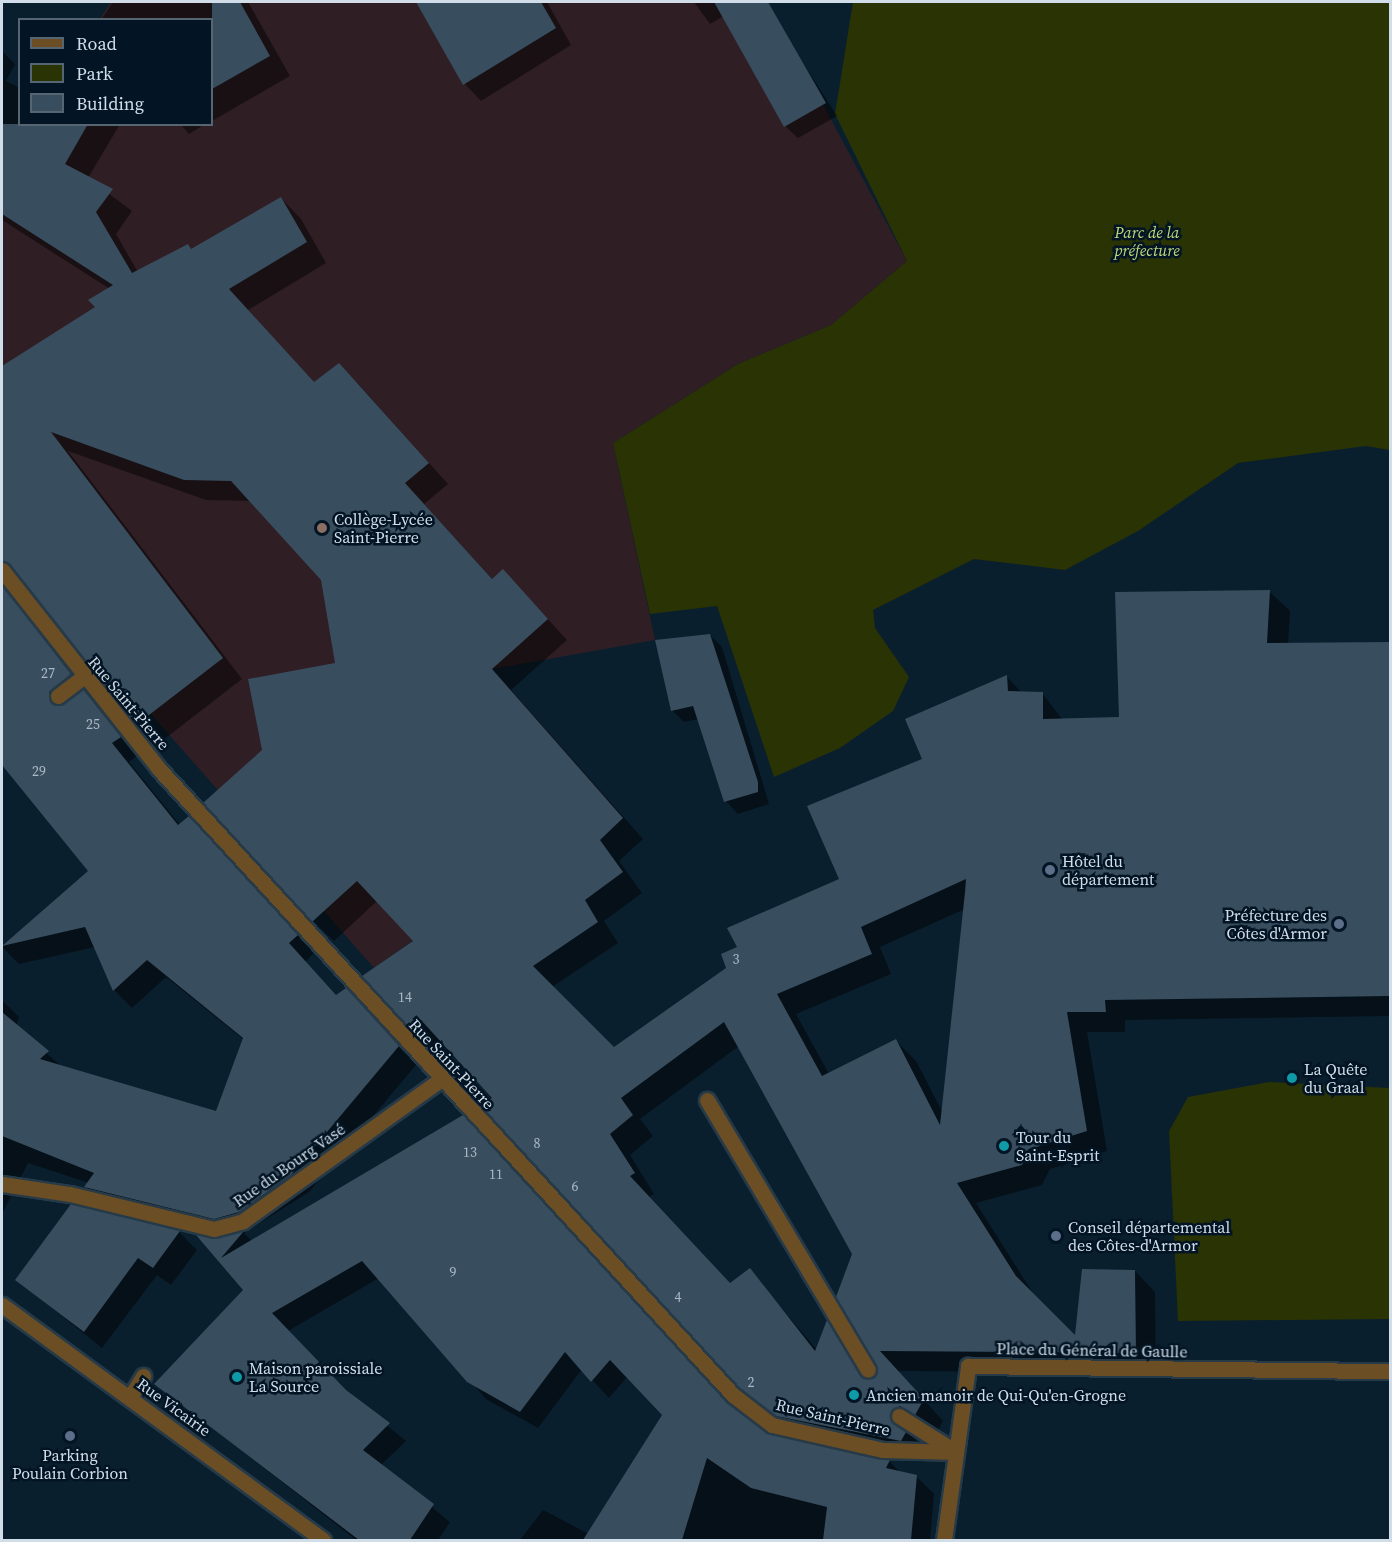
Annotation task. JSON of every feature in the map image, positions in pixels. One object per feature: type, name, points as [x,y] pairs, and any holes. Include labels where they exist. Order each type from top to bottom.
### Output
[{"type":"street","name":"Rue Saint-Pierre","points":[[2,570],[83,677],[441,1079],[733,1395],[772,1425],[883,1450],[956,1452]]},
{"type":"street","points":[[58,696],[83,677]]},
{"type":"street","name":"Rue du Bourg Vasé","points":[[2,1184],[70,1194],[214,1229],[243,1221],[441,1079]]},
{"type":"street","points":[[707,1101],[868,1370]]},
{"type":"street","name":"Rue Vicairie","points":[[2,1305],[323,1540]]},
{"type":"street","name":"Place du Général de Gaulle","points":[[944,1540],[968,1366],[1390,1371]]},
{"type":"street","points":[[130,1397],[143,1376]]},
{"type":"street","points":[[899,1416],[956,1452]]},
{"type":"shaded area","points":[[111,2],[768,2],[907,261],[831,325],[738,364],[613,443],[655,640],[492,669],[607,799],[532,865],[527,860],[374,968],[151,714],[19,543],[2,508],[2,180],[32,126],[213,126],[213,18],[101,18]]},
{"type":"green space","name":"Parc de la préfecture","points":[[853,2],[1390,2],[1390,450],[1366,446],[1238,463],[1138,531],[1065,570],[974,559],[873,610],[875,628],[909,677],[893,711],[840,748],[774,777],[717,606],[650,614],[613,443],[738,364],[831,325],[907,261],[835,114]]},
{"type":"green space","points":[[1269,1082],[1390,1088],[1390,1319],[1178,1321],[1169,1131],[1188,1097]]},
{"type":"building","points":[[212,2],[240,2],[270,56],[213,88],[213,18]]},
{"type":"building","points":[[416,2],[541,2],[556,28],[463,85]]},
{"type":"building","points":[[714,2],[768,2],[826,103],[784,127]]},
{"type":"building","points":[[2,124],[87,126],[65,164],[113,189],[96,212],[132,273],[188,244],[191,249],[281,197],[307,242],[229,289],[314,382],[339,363],[429,463],[405,483],[492,579],[503,569],[548,619],[492,669],[623,818],[600,840],[623,872],[585,900],[598,922],[533,966],[614,1047],[726,968],[721,954],[737,947],[727,928],[839,879],[807,806],[922,759],[905,719],[1007,675],[1008,691],[1043,692],[1043,719],[1119,717],[1115,592],[1270,590],[1267,643],[1390,642],[1390,996],[1105,1000],[1106,1012],[1067,1012],[1087,1131],[1030,1149],[1022,1165],[957,1183],[1016,1276],[1075,1335],[1082,1269],[1135,1270],[1136,1353],[880,1351],[924,1399],[915,1415],[900,1406],[891,1411],[891,1421],[906,1432],[901,1441],[776,1416],[740,1388],[480,1105],[492,1098],[421,1020],[412,1031],[362,976],[413,941],[357,881],[312,922],[203,803],[262,750],[248,679],[335,663],[321,580],[231,481],[184,480],[51,432],[223,658],[136,725],[2,560],[2,366],[95,307],[88,300],[113,285],[2,214]],"holes":[[[966,879],[940,1125],[896,1039],[822,1076],[777,994],[872,954],[861,927]],[[724,1022],[852,1254],[836,1297],[876,1365],[872,1379],[860,1375],[827,1320],[815,1351],[750,1268],[730,1283],[630,1176],[635,1173],[610,1134],[633,1115],[621,1098]]]},
{"type":"building","points":[[2,585],[71,674],[49,692],[51,702],[63,704],[83,689],[121,737],[112,743],[178,825],[189,816],[298,935],[289,943],[336,995],[346,988],[399,1046],[291,1175],[239,1212],[214,1219],[84,1187],[94,1173],[2,1136],[2,1012],[49,1051],[40,1059],[216,1111],[243,1038],[147,960],[113,991],[85,927],[2,946],[88,871],[2,765]]},
{"type":"building","points":[[710,634],[758,782],[758,792],[724,802],[693,706],[671,711],[655,640]]},
{"type":"building","points":[[463,1115],[727,1403],[769,1434],[890,1460],[886,1468],[917,1475],[911,1540],[823,1540],[827,1507],[751,1488],[707,1458],[682,1540],[583,1540],[662,1415],[610,1360],[591,1382],[565,1352],[520,1412],[467,1382],[362,1261],[272,1313],[346,1390],[390,1423],[363,1450],[434,1504],[410,1540],[359,1540],[154,1384],[243,1290],[196,1235],[216,1238],[244,1231],[221,1258]]},
{"type":"building","points":[[71,1204],[180,1231],[153,1268],[138,1258],[84,1332],[15,1280]]},
{"type":"place","name":"Collège-Lycée Saint-Pierre","points":[[322,528]]},
{"type":"place","name":"Hôtel du département","points":[[1050,870]]},
{"type":"place","name":"Préfecture des Côtes d'Armor","points":[[1339,924]]},
{"type":"place","name":"La Quête du Graal","points":[[1292,1078]]},
{"type":"place","name":"Tour du Saint-Esprit","points":[[1004,1146]]},
{"type":"place","name":"Conseil départemental des Côtes-d'Armor","points":[[1056,1236]]},
{"type":"place","name":"Maison paroissiale La Source","points":[[237,1377]]},
{"type":"place","name":"Ancien manoir de Qui-Qu'en-Grogne","points":[[854,1395]]},
{"type":"place","name":"Parking Poulain Corbion","points":[[70,1436]]}]
